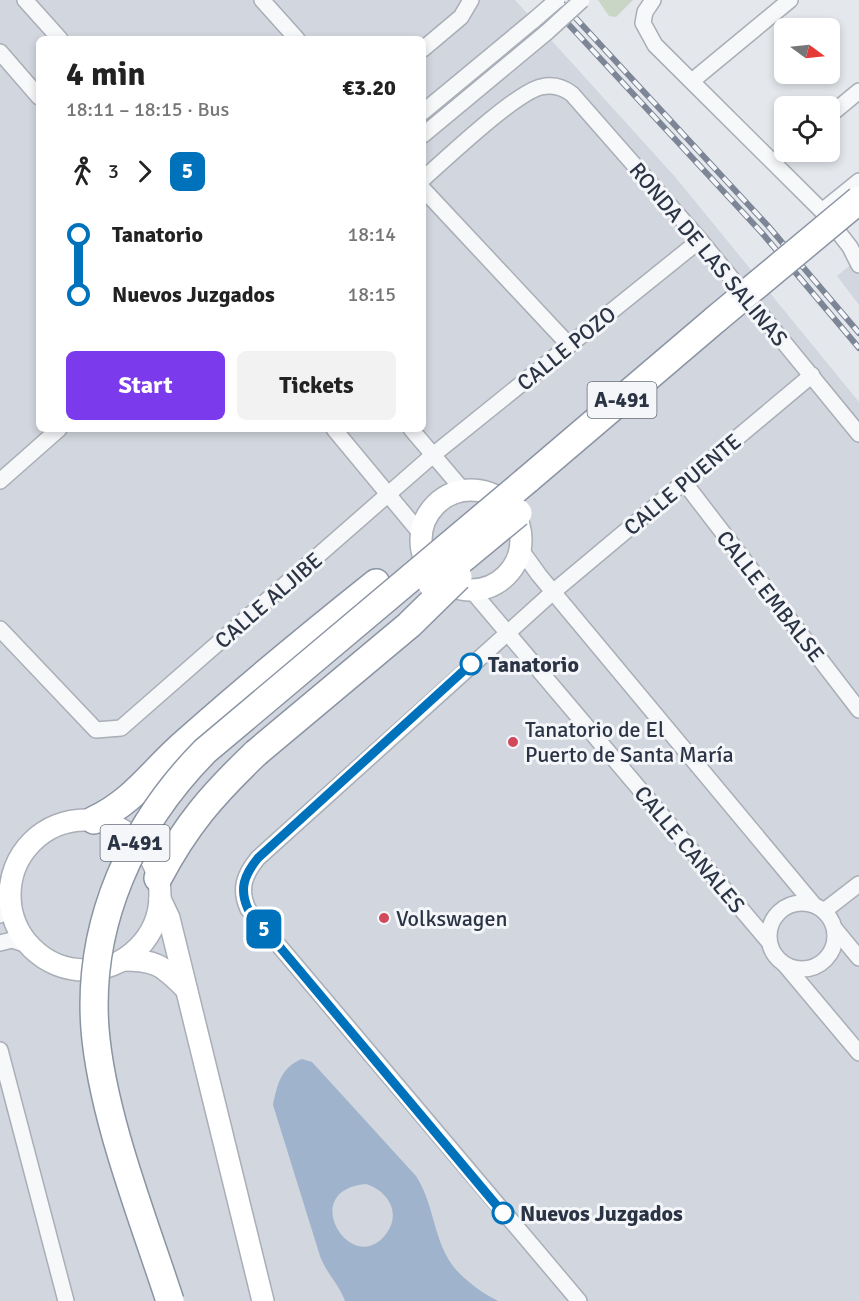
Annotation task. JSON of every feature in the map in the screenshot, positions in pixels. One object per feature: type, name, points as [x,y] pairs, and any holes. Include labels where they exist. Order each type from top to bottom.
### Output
[{"type":"highway","name":"A-491","points":[[189,1301],[128,1112],[117,1065],[112,992],[118,942],[130,897],[163,829],[177,808],[211,771],[380,626],[481,533],[722,326],[859,200]]},
{"type":"highway","name":"A-491","points":[[722,326],[856,237]]},
{"type":"highway","points":[[94,820],[113,811],[133,797],[180,746],[376,583],[452,529],[481,533],[463,572],[409,624],[256,753],[199,810],[176,843],[159,889]]},
{"type":"highway","name":"A-491","points":[[170,1301],[115,1129],[97,1046],[94,1003],[96,969],[104,926],[119,877],[154,811],[169,790],[205,751],[481,533]]},
{"type":"street","points":[[25,0],[57,36]]},
{"type":"street","points":[[262,0],[294,36]]},
{"type":"street","points":[[426,46],[461,17],[471,0]]},
{"type":"street","points":[[426,110],[557,0]]},
{"type":"street","points":[[426,133],[582,0]]},
{"type":"street","points":[[653,0],[645,12],[643,23],[655,45],[692,81],[774,151]]},
{"type":"street","points":[[692,81],[789,0]]},
{"type":"street","points":[[0,52],[36,93]]},
{"type":"street","name":"RONDA DE LAS SALINAS","points":[[426,176],[517,99],[541,87],[563,88],[572,94],[700,240],[859,434]]},
{"type":"street","points":[[840,107],[859,91]]},
{"type":"street","points":[[785,162],[822,211],[856,237],[859,265]]},
{"type":"street","points":[[822,211],[859,181]]},
{"type":"street","points":[[426,192],[569,345]]},
{"type":"street","name":"CALLE POZO","points":[[433,455],[700,240]]},
{"type":"street","name":"CALLE PUENTE","points":[[579,1301],[248,909],[242,888],[249,868],[258,858],[507,632],[812,375]]},
{"type":"street","points":[[0,481],[56,432]]},
{"type":"street","points":[[337,432],[390,493],[421,534]]},
{"type":"street","points":[[414,432],[463,490]]},
{"type":"street","name":"CALLE ALJIBE","points":[[0,629],[96,730],[121,729],[433,455]]},
{"type":"street","name":"CALLE EMBALSE","points":[[684,482],[859,710]]},
{"type":"street","points":[[478,489],[503,500],[519,523],[521,550],[512,569],[498,583],[472,591],[458,589],[434,574],[425,562],[421,534],[430,510],[440,500],[463,490],[478,489]]},
{"type":"street","points":[[521,550],[553,592],[859,958]]},
{"type":"street","name":"CALLE CANALES","points":[[472,591],[769,942]]},
{"type":"street","points":[[159,889],[157,917],[149,934],[138,948],[123,960],[103,968],[82,970],[61,966],[42,957],[30,946],[5,906],[13,872],[31,842],[60,824],[94,820],[116,826],[136,839],[150,857],[169,918],[184,987],[263,1301]]},
{"type":"street","points":[[859,884],[819,908],[799,903],[782,909],[770,928],[769,942],[774,955],[786,966],[859,1053]]},
{"type":"street","points":[[786,966],[801,970],[821,964],[833,950],[835,929]]},
{"type":"street","points":[[0,942],[12,940],[30,946]]},
{"type":"street","points":[[123,960],[147,960],[163,966],[184,987]]},
{"type":"street","points":[[1,1055],[66,1301]]},
{"type":"shaded area","points":[[0,0],[515,0],[676,178],[859,402],[859,1301],[0,1301]]},
{"type":"shaded area","points":[[859,258],[859,305],[837,276]]},
{"type":"green space","points":[[598,0],[633,0],[616,17],[609,16]]},
{"type":"water","points":[[302,1059],[312,1062],[416,1176],[426,1195],[450,1262],[469,1282],[498,1301],[345,1301],[320,1256],[273,1105],[281,1078],[295,1062]],"holes":[[[366,1184],[374,1187],[386,1197],[390,1204],[393,1211],[391,1226],[386,1234],[373,1245],[359,1246],[346,1240],[337,1228],[333,1214],[335,1201],[345,1190]]]},
{"type":"railway","points":[[546,0],[762,233],[859,348]]},
{"type":"railway","points":[[559,0],[769,227],[859,333]]},
{"type":"bus line","name":"5","points":[[471,664],[258,858],[249,868],[242,888],[248,909],[503,1213]]},
{"type":"place","name":"Tanatorio","points":[[471,664]]},
{"type":"place","name":"Tanatorio de El Puerto de Santa María","points":[[513,742]]},
{"type":"place","name":"Volkswagen","points":[[384,918]]},
{"type":"place","name":"Nuevos Juzgados","points":[[503,1213]]}]
